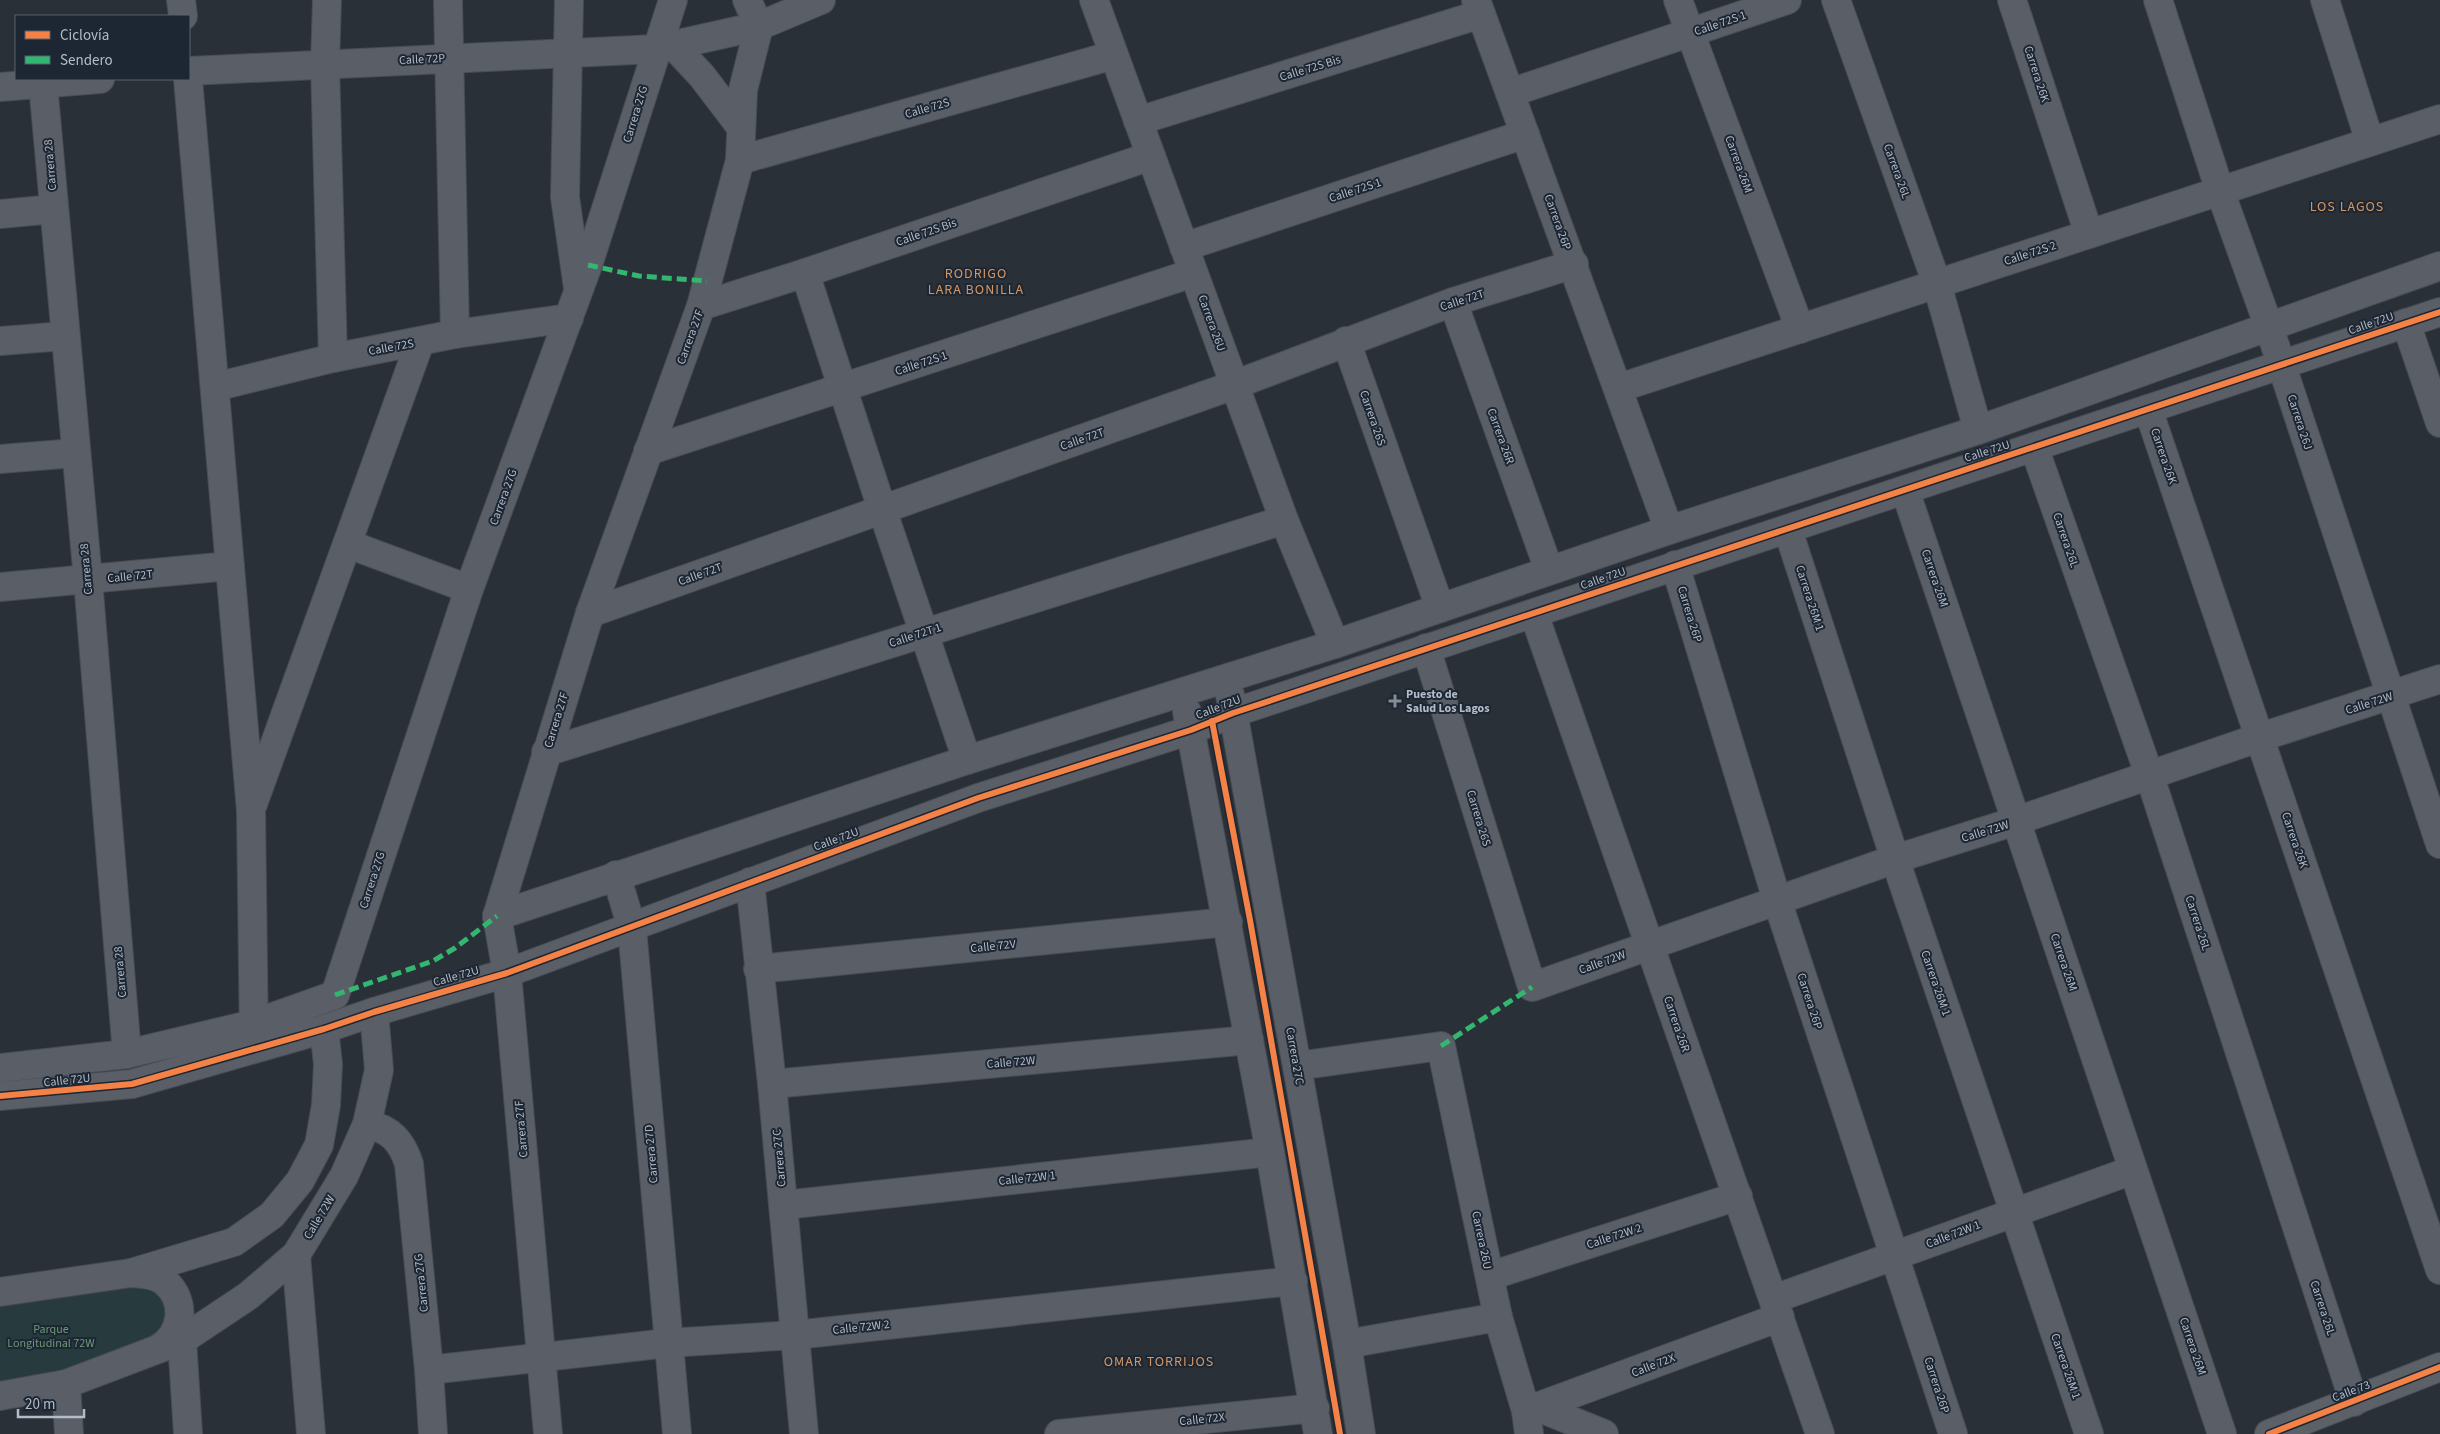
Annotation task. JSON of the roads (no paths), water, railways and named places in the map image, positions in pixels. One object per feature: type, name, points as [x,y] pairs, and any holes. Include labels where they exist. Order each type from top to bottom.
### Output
[{"type":"main road","name":"Calle 73","points":[[2269,1434],[2440,1367]]},
{"type":"street","points":[[181,0],[182,15]]},
{"type":"street","points":[[327,0],[325,64],[333,358]]},
{"type":"street","points":[[448,0],[455,334]]},
{"type":"street","points":[[569,0],[565,197],[578,291]]},
{"type":"street","name":"Carrera 27G","points":[[254,1036],[335,995],[469,589],[569,318],[664,47],[673,0]]},
{"type":"street","points":[[747,0],[760,26],[821,0]]},
{"type":"street","name":"Carrera 26M","points":[[1678,0],[1800,329]]},
{"type":"street","name":"Calle 72S 1","points":[[1510,94],[1787,0]]},
{"type":"street","name":"Carrera 26L","points":[[1836,0],[1937,284],[1978,430]]},
{"type":"street","name":"Carrera 26K","points":[[2012,0],[2090,234]]},
{"type":"street","name":"Carrera 26J","points":[[2158,0],[2220,191],[2269,326],[2440,844]]},
{"type":"street","points":[[2325,0],[2370,142]]},
{"type":"street","name":"Carrera 26U","points":[[1102,2],[1114,55],[1284,520],[1335,644]]},
{"type":"street","name":"Carrera 26P","points":[[1479,7],[1574,264],[1669,530]]},
{"type":"street","name":"Calle 72S Bis","points":[[1138,121],[1479,7]]},
{"type":"street","name":"Calle 72P","points":[[190,71],[664,47],[760,26]]},
{"type":"street","name":"Carrera 27F","points":[[548,1434],[507,973],[497,916],[590,613],[701,306],[740,160],[740,126],[744,90],[760,26]]},
{"type":"street","points":[[664,47],[708,82],[740,126]]},
{"type":"street","name":"Calle 72S","points":[[740,160],[1114,55]]},
{"type":"street","points":[[0,87],[89,80]]},
{"type":"street","points":[[188,80],[251,811],[254,1036]]},
{"type":"street","name":"Carrera 28","points":[[43,84],[88,580],[127,1054]]},
{"type":"street","name":"Calle 72S 2","points":[[1619,388],[2440,119]]},
{"type":"street","name":"Calle 72S 1","points":[[1184,247],[1525,134]]},
{"type":"street","name":"Calle 72S Bis","points":[[701,306],[805,273],[1151,156]]},
{"type":"street","points":[[0,214],[54,210]]},
{"type":"street","name":"Calle 72T","points":[[590,613],[1234,385],[1453,302],[1574,264]]},
{"type":"street","name":"Calle 72U","points":[[497,916],[967,760],[1335,644],[1669,530],[1978,430],[2440,266]]},
{"type":"street","points":[[805,273],[882,510],[967,760]]},
{"type":"street","name":"Calle 72S 1","points":[[648,451],[844,389],[1194,273]]},
{"type":"street","name":"Carrera 26R","points":[[1453,302],[1550,570]]},
{"type":"street","name":"Calle 72U","points":[[0,1068],[127,1054],[254,1036],[324,1030],[374,1012],[507,973],[978,798],[1191,730],[1233,712],[1534,614],[1675,565],[1788,530],[2440,312]]},
{"type":"street","name":"Calle 72S","points":[[215,387],[333,358],[455,334],[569,318]]},
{"type":"street","points":[[2406,324],[2440,423]]},
{"type":"street","points":[[0,341],[65,336]]},
{"type":"street","points":[[251,811],[420,342]]},
{"type":"street","name":"Carrera 26S","points":[[1346,342],[1440,608]]},
{"type":"street","name":"Carrera 26K","points":[[2148,409],[2440,1270]]},
{"type":"street","name":"Carrera 26L","points":[[2034,447],[2150,777],[2354,1402]]},
{"type":"street","points":[[0,459],[75,453]]},
{"type":"street","name":"Carrera 26M","points":[[1905,490],[2222,1434]]},
{"type":"street","name":"Calle 72T 1","points":[[546,752],[1284,520]]},
{"type":"street","name":"Carrera 26M 1","points":[[1788,530],[1895,859],[2089,1434]]},
{"type":"street","points":[[348,544],[469,589]]},
{"type":"street","name":"Carrera 26P","points":[[1675,565],[1777,900],[1953,1434]]},
{"type":"street","name":"Calle 72T","points":[[0,587],[230,566]]},
{"type":"street","name":"Carrera 26R","points":[[1534,614],[1820,1434]]},
{"type":"street","name":"Carrera 26S","points":[[1426,648],[1532,987]]},
{"type":"street","name":"Carrera 27C","points":[[1227,679],[1347,1344],[1361,1434]]},
{"type":"street","name":"Calle 72W","points":[[1532,987],[1895,859],[2150,777],[2260,737],[2440,679]]},
{"type":"street","points":[[1182,692],[1228,922],[1293,1281],[1318,1434]]},
{"type":"street","name":"Carrera 27D","points":[[616,875],[632,928],[677,1434]]},
{"type":"street","name":"Carrera 27C","points":[[750,882],[784,1204],[804,1434]]},
{"type":"street","name":"Calle 72V","points":[[758,969],[1228,922]]},
{"type":"street","name":"Calle 72W","points":[[0,1396],[66,1384],[182,1340],[248,1296],[296,1255],[344,1176],[367,1124],[379,1070],[374,1012]]},
{"type":"street","name":"Calle 72W","points":[[0,1292],[132,1273],[234,1242],[272,1214],[300,1181],[319,1144],[326,1105],[328,1064],[324,1030]]},
{"type":"street","name":"Calle 72U","points":[[0,1096],[132,1084],[254,1036]]},
{"type":"street","name":"Calle 72W","points":[[772,1084],[1249,1040]]},
{"type":"street","name":"Carrera 26U","points":[[1297,1066],[1441,1046],[1498,1318],[1532,1418]]},
{"type":"street","name":"Carrera 27G","points":[[367,1124],[379,1126],[393,1134],[404,1148],[409,1164],[429,1370],[433,1434]]},
{"type":"street","name":"Calle 72W 1","points":[[784,1204],[1270,1152]]},
{"type":"street","name":"Calle 72W 1","points":[[1777,1308],[1894,1256],[2133,1170]]},
{"type":"street","name":"Calle 72W 2","points":[[1490,1276],[1738,1196]]},
{"type":"street","points":[[296,1255],[311,1434]]},
{"type":"street","name":"Calle 72W","points":[[132,1273],[149,1274],[164,1281],[176,1295],[180,1312],[177,1329],[167,1343],[152,1352]]},
{"type":"street","name":"Calle 72W 2","points":[[429,1370],[668,1343],[795,1334],[1293,1281]]},
{"type":"street","name":"Calle 72X","points":[[1532,1418],[1777,1308]]},
{"type":"street","points":[[1347,1344],[1498,1318]]},
{"type":"street","points":[[182,1340],[188,1434]]},
{"type":"street","points":[[66,1384],[69,1434]]},
{"type":"street","name":"Calle 72X","points":[[1059,1434],[1315,1408]]},
{"type":"street","points":[[1532,1418],[1604,1434]]},
{"type":"place","name":"Puesto de Salud Los Lagos","points":[[1395,701]]},
{"type":"district","name":"LOS LAGOS","points":[[2347,206]]},
{"type":"district","name":"RODRIGO LARA BONILLA","points":[[976,282]]},
{"type":"district","name":"OMAR TORRIJOS","points":[[1159,1361]]},
{"type":"park label","name":"Parque Longitudinal 72W","points":[[51,1336]]}]
